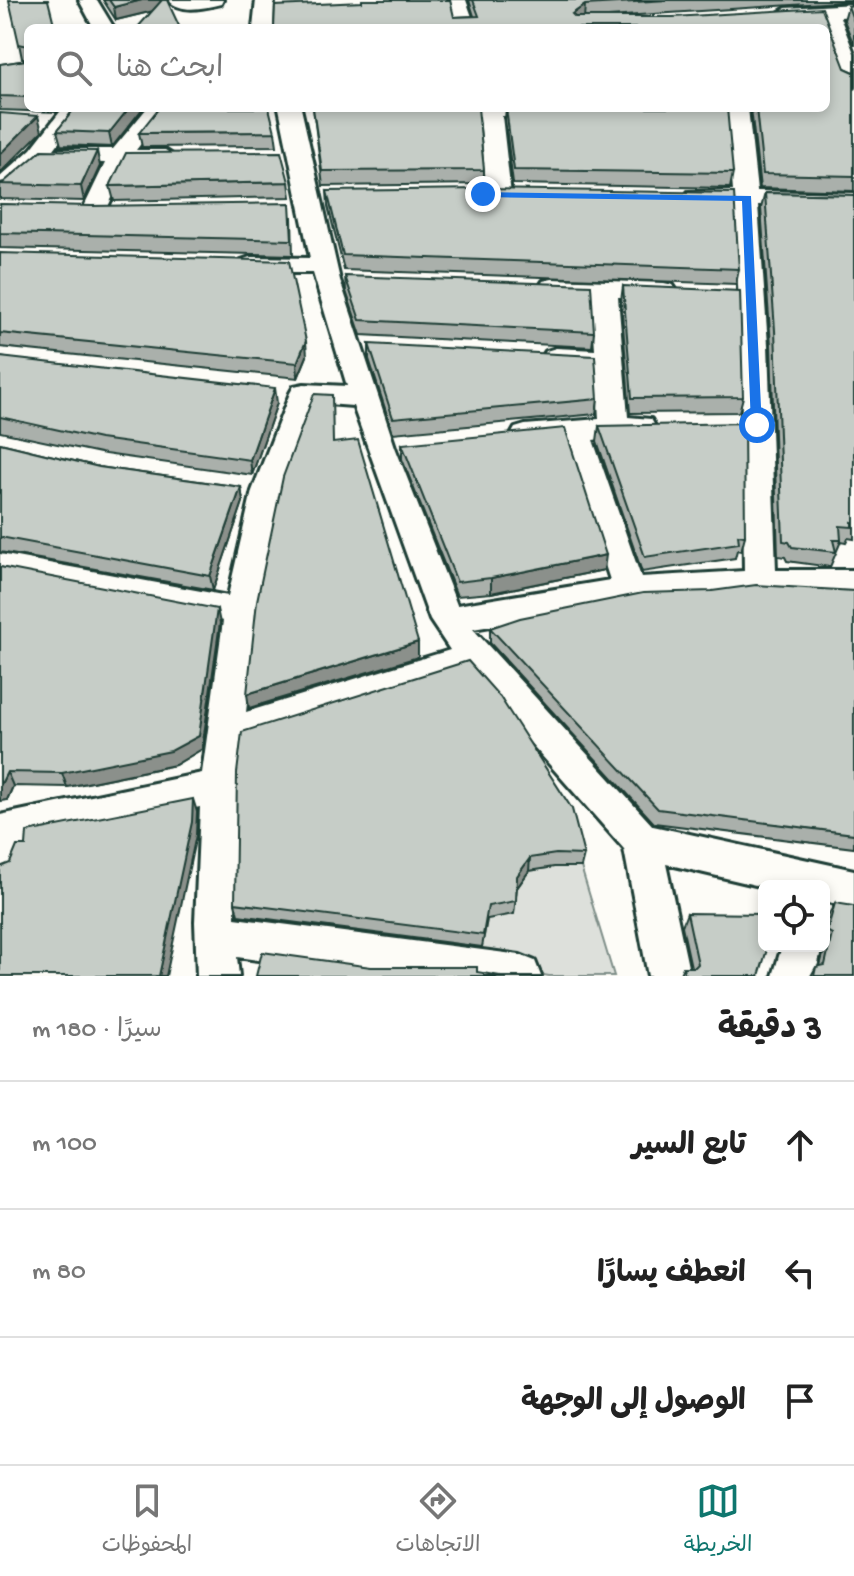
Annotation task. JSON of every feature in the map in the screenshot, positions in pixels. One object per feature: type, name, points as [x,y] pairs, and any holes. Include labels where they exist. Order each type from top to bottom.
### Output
[{"type":"street","points":[[88,0],[102,24]]},
{"type":"street","points":[[177,0],[188,4],[214,0]]},
{"type":"street","points":[[263,24],[265,0]]},
{"type":"street","points":[[457,0],[465,24]]},
{"type":"street","points":[[758,16],[854,10]]},
{"type":"street","points":[[829,12],[850,54],[854,81]]},
{"type":"street","points":[[125,211],[86,211],[119,157],[155,112]]},
{"type":"street","points":[[296,112],[302,156],[316,200],[325,273],[364,397],[395,446],[446,620],[642,841],[669,976]]},
{"type":"street","points":[[491,112],[491,194],[530,195]]},
{"type":"street","points":[[737,112],[747,198],[760,583]]},
{"type":"street","points":[[32,121],[69,115]]},
{"type":"street","points":[[3,184],[39,154],[69,115]]},
{"type":"street","points":[[39,154],[180,157]]},
{"type":"street","points":[[271,157],[302,156]]},
{"type":"street","points":[[669,197],[854,200]]},
{"type":"street","points":[[281,207],[316,200]]},
{"type":"street","points":[[231,264],[325,273],[358,281]]},
{"type":"street","points":[[529,287],[692,292]]},
{"type":"street","points":[[604,288],[614,426]]},
{"type":"street","points":[[721,293],[751,295]]},
{"type":"street","points":[[347,346],[379,347]]},
{"type":"street","points":[[532,356],[607,360]]},
{"type":"street","points":[[218,976],[219,786],[241,611],[252,489],[289,391],[364,397]]},
{"type":"street","points":[[726,425],[757,425]]},
{"type":"street","points":[[500,437],[614,426],[662,426]]},
{"type":"street","points":[[576,431],[629,590]]},
{"type":"street","points":[[0,566],[241,611]]},
{"type":"street","points":[[446,620],[629,590],[760,583],[854,583]]},
{"type":"street","points":[[224,734],[475,656]]},
{"type":"street","points":[[5,841],[219,786]]},
{"type":"street","points":[[642,841],[809,880]]},
{"type":"street","points":[[217,935],[520,976]]},
{"type":"street","points":[[794,976],[800,952]]},
{"type":"shaded area","points":[[581,867],[614,976],[549,976],[479,963],[487,919],[514,914],[516,889],[529,871]]},
{"type":"building","points":[[9,0],[48,0],[54,24],[24,24],[24,45],[19,44]]},
{"type":"building","points":[[109,0],[142,0],[114,7]]},
{"type":"building","points":[[162,0],[167,0],[178,24],[141,24]]},
{"type":"building","points":[[450,0],[454,17],[479,16],[473,0],[668,0],[585,5],[572,14],[575,17],[673,17],[822,8],[828,24],[274,24],[275,6]]},
{"type":"building","points":[[854,5],[854,22],[848,6]]},
{"type":"building","points":[[830,29],[845,68],[854,72],[854,176],[763,174],[756,112],[830,112]]},
{"type":"building","points":[[24,60],[24,97],[0,96],[0,64]]},
{"type":"building","points":[[72,112],[126,112],[109,133],[57,131]]},
{"type":"building","points":[[156,112],[270,112],[275,132],[139,133]]},
{"type":"building","points":[[314,112],[478,112],[484,170],[322,171]]},
{"type":"building","points":[[507,112],[727,112],[733,173],[514,170]]},
{"type":"building","points":[[0,113],[38,116],[0,154]]},
{"type":"building","points":[[42,150],[97,151],[81,186],[0,184]]},
{"type":"building","points":[[281,152],[289,182],[110,186],[126,153]]},
{"type":"building","points":[[484,189],[734,193],[739,269],[343,255],[327,191]]},
{"type":"building","points":[[765,193],[854,195],[854,523],[852,527],[840,526],[841,540],[833,540],[836,552],[792,547],[789,542],[783,541],[775,330]]},
{"type":"building","points":[[290,203],[292,240],[0,233],[0,204]]},
{"type":"building","points":[[0,253],[289,261],[306,341],[297,363],[0,333]]},
{"type":"building","points":[[345,276],[591,285],[594,332],[360,320]]},
{"type":"building","points":[[623,286],[740,291],[743,397],[632,398]]},
{"type":"building","points":[[369,344],[595,356],[598,399],[393,418]]},
{"type":"building","points":[[0,357],[275,388],[250,460],[100,439],[0,417]]},
{"type":"building","points":[[314,394],[332,395],[333,443],[358,440],[418,642],[247,694],[257,601],[283,477]]},
{"type":"building","points":[[744,423],[745,536],[738,535],[739,543],[645,557],[599,426]]},
{"type":"building","points":[[565,428],[606,555],[457,582],[402,444]]},
{"type":"building","points":[[0,443],[99,467],[241,487],[210,576],[0,537]]},
{"type":"building","points":[[0,567],[217,609],[199,736],[171,751],[62,773],[7,772],[0,786]]},
{"type":"building","points":[[756,585],[854,591],[854,834],[658,809],[490,628],[520,618],[643,593],[712,591]]},
{"type":"building","points":[[468,661],[500,697],[572,809],[584,855],[556,854],[530,858],[517,876],[516,901],[488,906],[483,935],[235,903],[237,773],[242,732]]},
{"type":"building","points":[[193,799],[192,822],[159,976],[0,976],[0,867],[10,863],[17,846],[26,846],[27,832]]},
{"type":"building","points":[[835,903],[854,906],[854,976],[814,976],[816,967],[825,965],[830,952],[830,920]]},
{"type":"building","points":[[687,913],[758,914],[758,952],[766,952],[759,976],[685,976],[683,967],[698,964]]},
{"type":"building","points":[[262,952],[371,967],[477,967],[477,972],[500,976],[256,976]]},
{"type":"route","points":[[483,194],[747,198],[757,425]]}]
